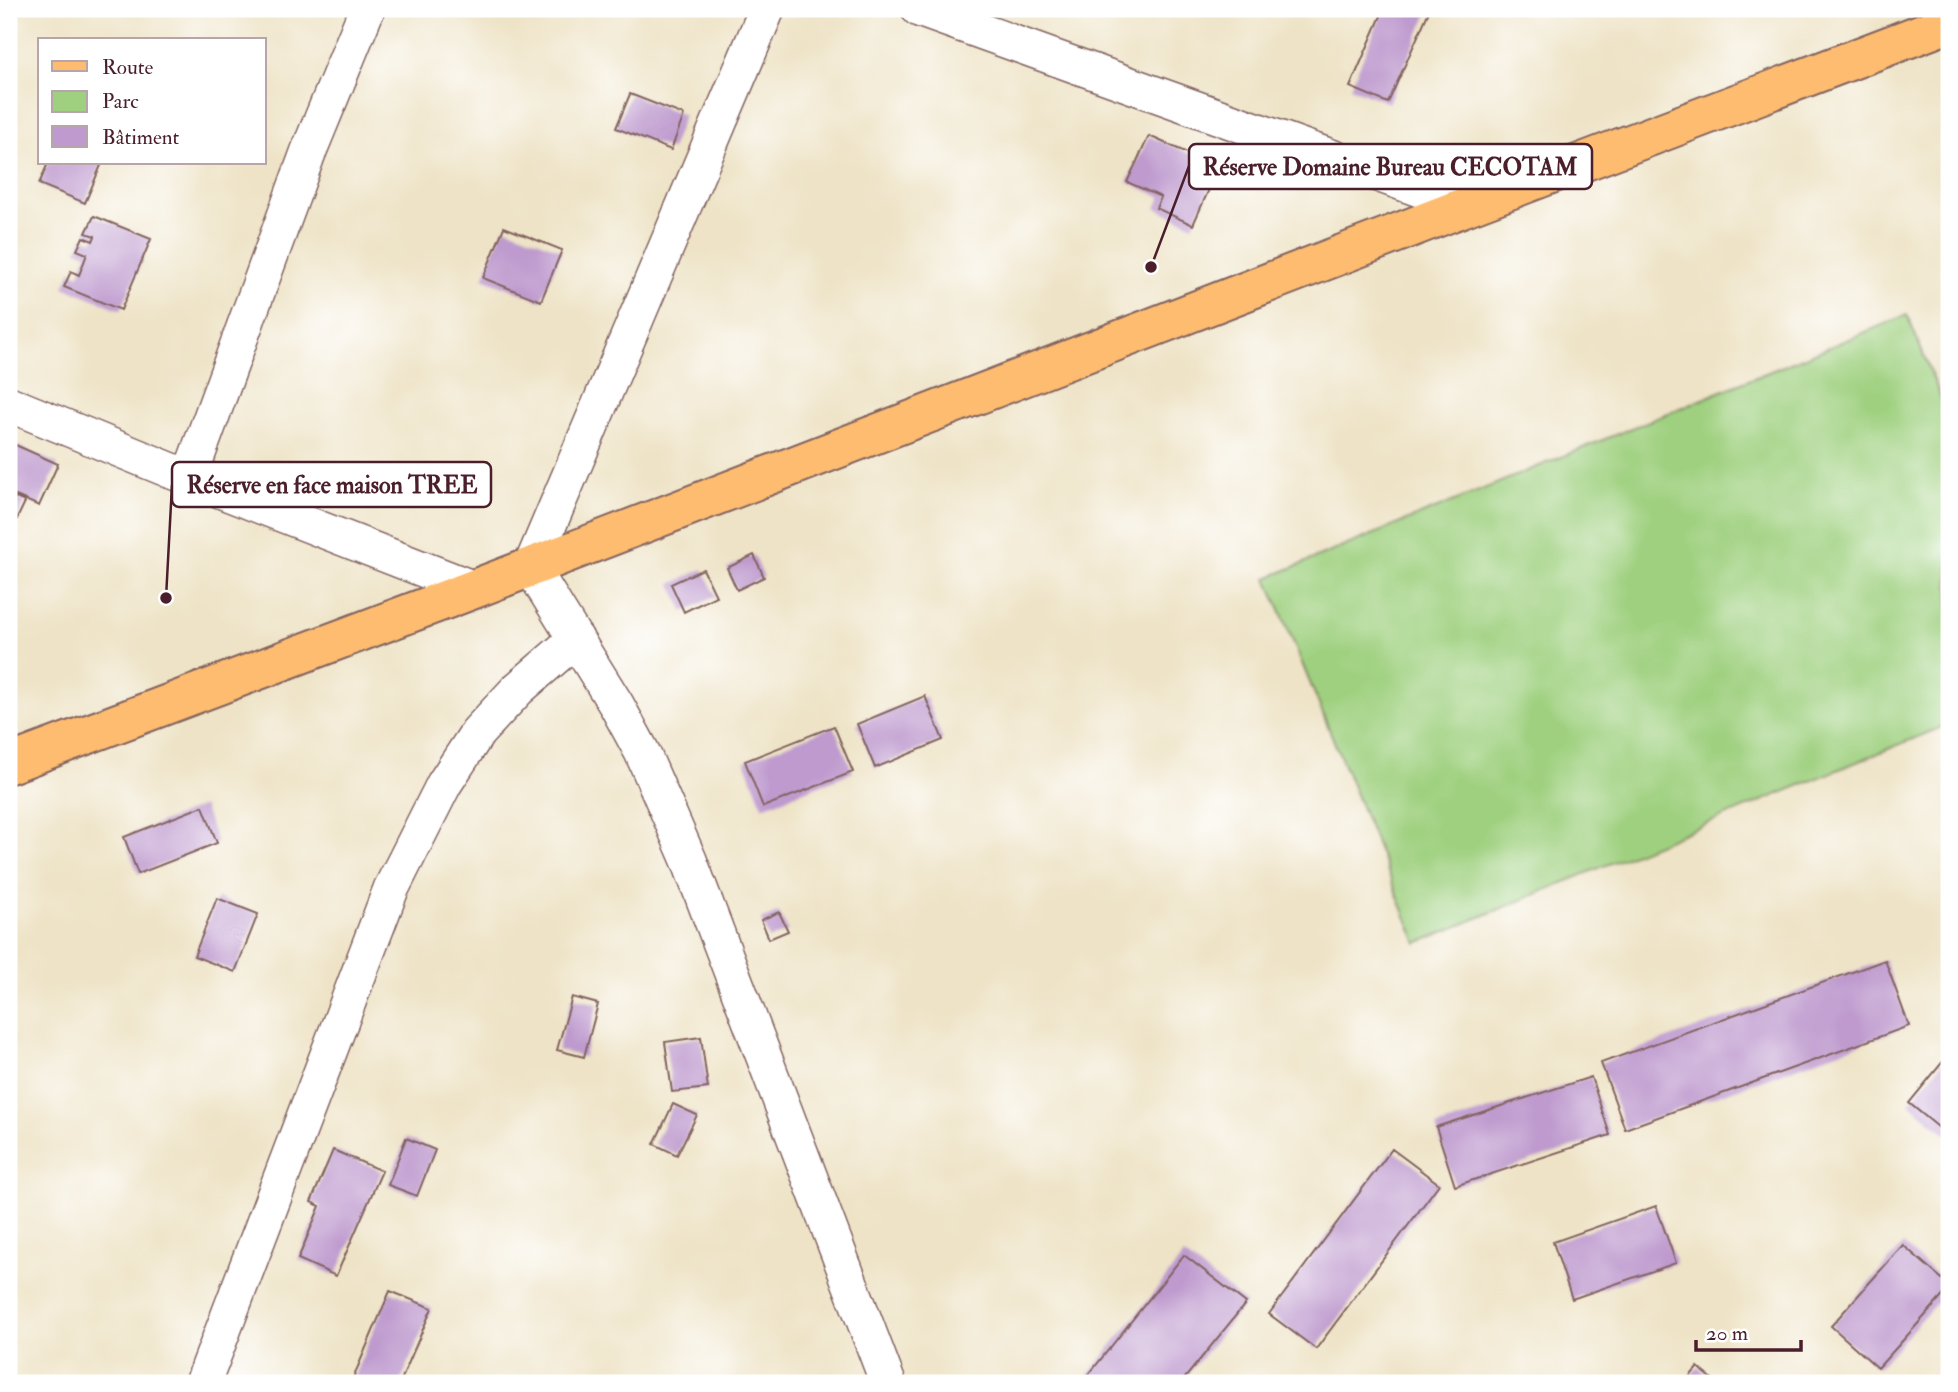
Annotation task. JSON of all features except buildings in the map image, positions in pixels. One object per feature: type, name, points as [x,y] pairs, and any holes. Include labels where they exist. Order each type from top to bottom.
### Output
[{"type":"main road","points":[[9,764],[474,589],[1466,206],[1949,23]]},
{"type":"street","points":[[189,478],[308,153],[367,9]]},
{"type":"street","points":[[767,9],[531,567],[642,752],[689,860],[888,1383]]},
{"type":"street","points":[[919,9],[1466,206]]},
{"type":"street","points":[[9,404],[189,478],[474,589]]},
{"type":"street","points":[[203,1383],[391,889],[443,784],[478,732],[518,689],[576,639]]},
{"type":"green space","points":[[1907,315],[1949,417],[1949,724],[1417,943],[1267,578]]},
{"type":"place","name":"Réserve Domaine Bureau CECOTAM","points":[[1151,267]]},
{"type":"place","name":"Réserve en face maison TREE","points":[[166,598]]}]
